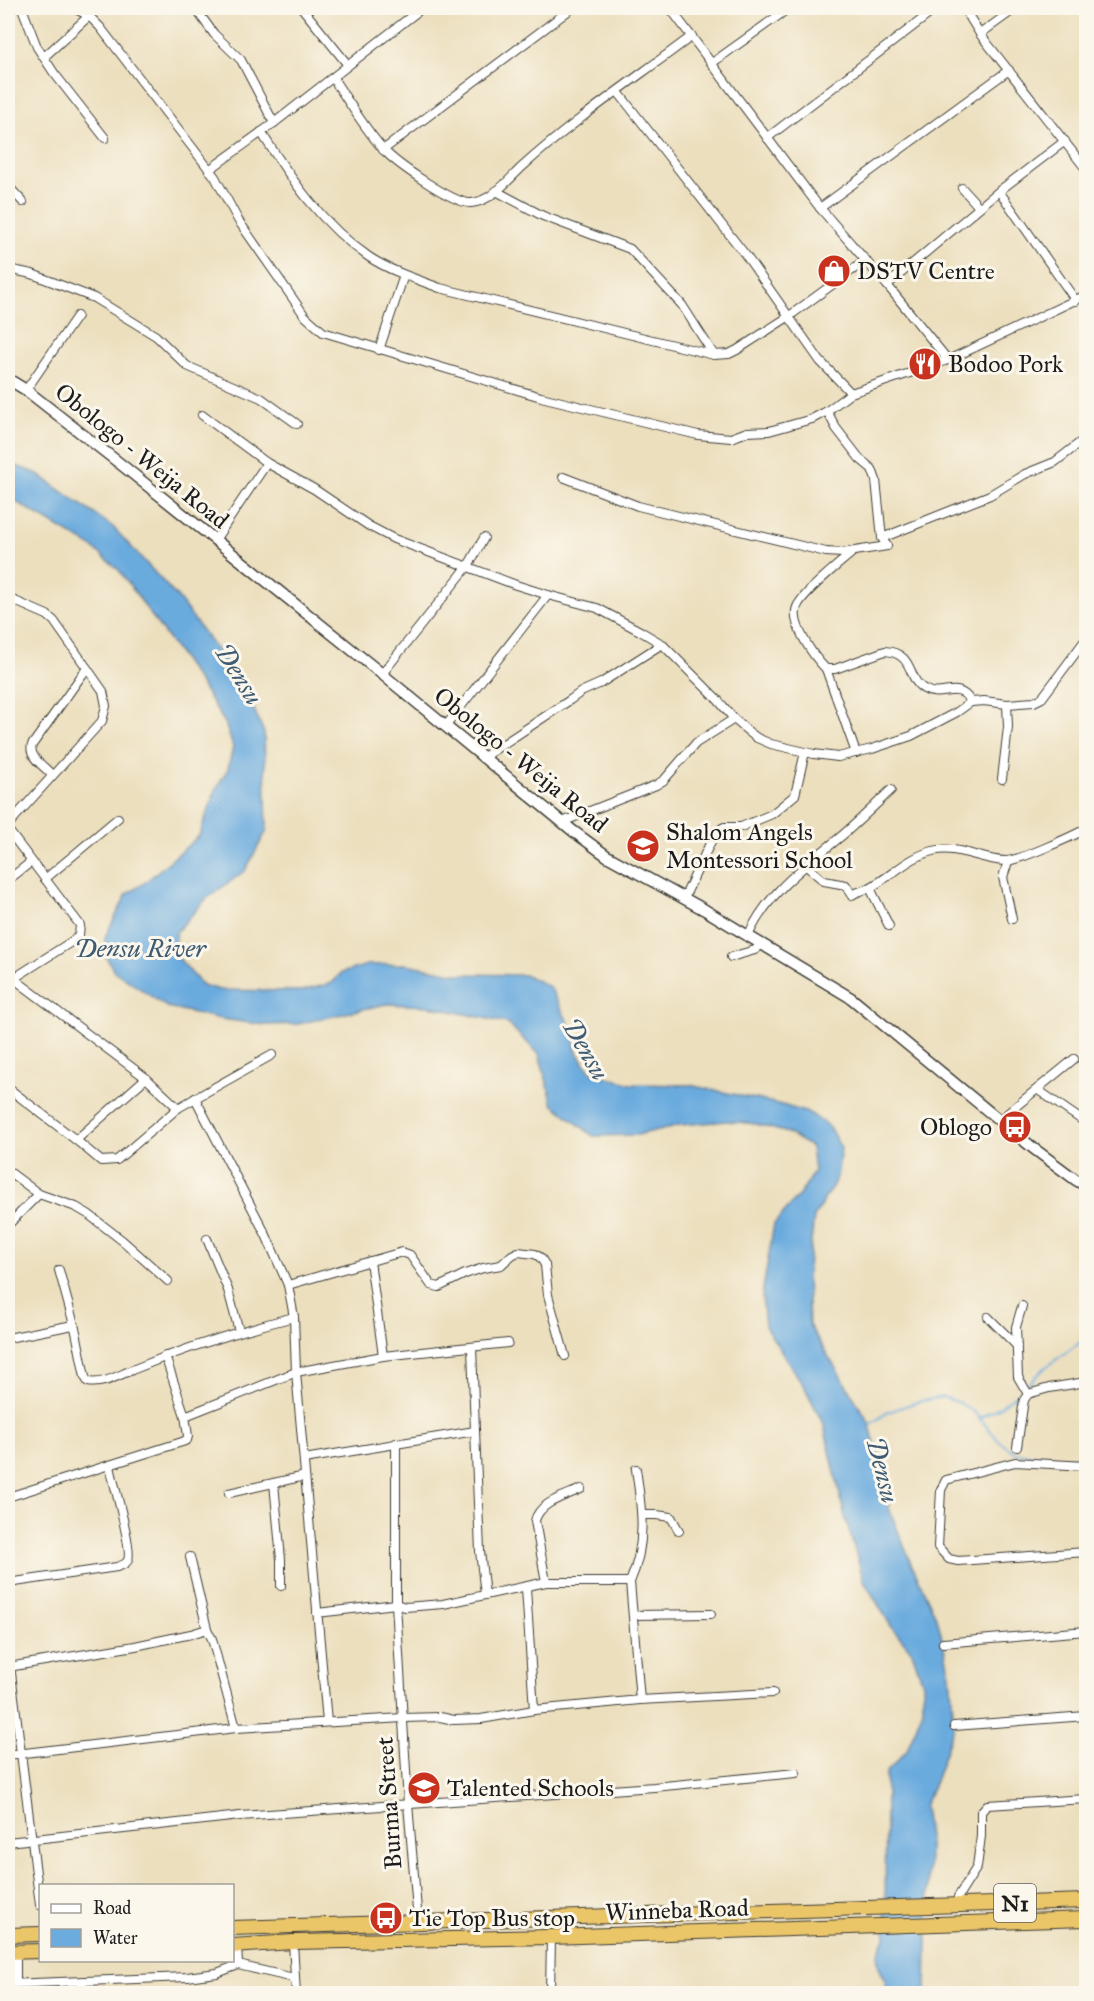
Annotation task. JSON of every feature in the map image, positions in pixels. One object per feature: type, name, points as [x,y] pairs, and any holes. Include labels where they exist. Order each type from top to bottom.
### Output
[{"type":"highway","name":"Winneba Road","points":[[238,1927],[1086,1901]]},
{"type":"highway","name":"Winneba Road","points":[[234,1943],[551,1937],[1086,1919]]},
{"type":"highway","points":[[234,1943],[238,1927]]},
{"type":"highway","points":[[8,1935],[39,1934]]},
{"type":"highway","points":[[12,1952],[39,1951]]},
{"type":"street","points":[[22,8],[37,47],[105,138]]},
{"type":"street","points":[[74,8],[89,16],[104,32],[215,177],[238,220],[304,316],[314,326],[323,332],[379,350],[541,397],[698,435],[731,438],[747,432],[769,431],[812,419],[851,393],[948,360],[1086,295]]},
{"type":"street","points":[[195,8],[214,33],[242,60],[274,123]]},
{"type":"street","points":[[302,8],[348,65]]},
{"type":"street","points":[[209,170],[274,123],[422,8]]},
{"type":"street","points":[[383,150],[572,8]]},
{"type":"street","points":[[670,8],[820,208],[948,360]]},
{"type":"street","points":[[712,63],[789,8]]},
{"type":"street","points":[[767,138],[937,8]]},
{"type":"street","points":[[964,8],[980,34],[1086,169]]},
{"type":"street","points":[[980,34],[1016,8]]},
{"type":"street","points":[[44,57],[89,16]]},
{"type":"street","points":[[333,78],[383,150],[430,185],[461,201],[471,203],[481,200],[496,190],[547,144],[692,36]]},
{"type":"street","points":[[820,208],[1009,70]]},
{"type":"street","points":[[618,92],[747,257],[820,361],[851,393]]},
{"type":"street","points":[[261,132],[309,203],[341,236],[370,258],[404,275],[440,288],[714,355],[729,354],[737,350],[788,317],[866,260]]},
{"type":"street","points":[[887,285],[979,207],[1065,141]]},
{"type":"street","points":[[8,186],[22,202]]},
{"type":"street","points":[[962,188],[979,207]]},
{"type":"street","points":[[496,190],[543,216],[630,249],[681,305],[714,355]]},
{"type":"street","points":[[999,191],[1076,301]]},
{"type":"street","points":[[8,269],[32,274],[94,298],[156,336],[187,366],[261,398],[297,424]]},
{"type":"street","points":[[379,350],[404,275]]},
{"type":"street","points":[[26,390],[77,316]]},
{"type":"street","name":"Obologo - Weija Road","points":[[8,379],[26,390],[123,466],[482,758],[607,856],[684,898],[851,998],[1055,1165],[1086,1186]]},
{"type":"street","points":[[563,477],[639,506],[826,552],[842,553],[886,546],[882,538],[876,480],[872,469],[860,459],[836,428],[827,411]]},
{"type":"street","points":[[202,415],[267,463],[314,489],[369,526],[394,539],[548,595],[597,608],[662,644],[734,719],[757,738],[771,744],[838,757],[911,736],[971,702],[1007,704],[1034,702],[1042,698],[1086,639]]},
{"type":"street","points":[[882,538],[990,495],[1025,474],[1055,462],[1086,438]]},
{"type":"street","points":[[215,540],[267,463]]},
{"type":"street","points":[[382,675],[468,566],[484,538]]},
{"type":"street","points":[[856,550],[834,567],[797,606],[796,616],[799,630],[826,669],[856,753]]},
{"type":"street","points":[[445,728],[548,595]]},
{"type":"street","points":[[8,598],[47,615],[54,621],[103,691],[105,714],[102,721],[8,825]]},
{"type":"street","points":[[482,758],[580,692],[601,683],[662,644]]},
{"type":"street","points":[[826,669],[835,669],[885,651],[893,651],[910,664],[921,687],[928,691],[938,692],[962,691],[966,693],[971,702]]},
{"type":"street","points":[[52,775],[32,755],[30,750],[87,668]]},
{"type":"street","points":[[1002,779],[1008,727],[1007,704]]},
{"type":"street","points":[[562,822],[656,785],[664,780],[696,743],[734,719]]},
{"type":"street","points":[[684,898],[715,833],[724,827],[741,827],[772,814],[795,795],[805,752]]},
{"type":"street","points":[[748,936],[765,906],[805,865],[841,837],[891,790]]},
{"type":"street","points":[[45,879],[118,818]]},
{"type":"street","points":[[805,865],[824,881],[846,885],[852,895],[870,888],[916,857],[933,851],[948,849],[965,851],[988,859],[1008,862],[1086,829]]},
{"type":"street","points":[[8,830],[80,925],[79,935],[71,942],[10,980],[146,1078],[178,1108]]},
{"type":"street","points":[[8,879],[31,862]]},
{"type":"street","points":[[1008,862],[1003,877],[1012,919]]},
{"type":"street","points":[[870,888],[889,926]]},
{"type":"street","points":[[731,957],[755,950],[762,944]]},
{"type":"street","points":[[8,1088],[101,1161],[117,1160],[178,1108],[272,1055]]},
{"type":"street","points":[[1000,1120],[1074,1059]]},
{"type":"street","points":[[76,1140],[146,1078]]},
{"type":"street","points":[[1038,1090],[1086,1123]]},
{"type":"street","points":[[195,1098],[266,1235],[288,1285],[294,1317],[296,1372],[327,1722]]},
{"type":"street","points":[[8,1171],[39,1194],[76,1207],[88,1214],[168,1281]]},
{"type":"street","points":[[8,1225],[39,1194]]},
{"type":"street","points":[[207,1239],[225,1281],[239,1331]]},
{"type":"street","points":[[288,1285],[402,1252],[410,1255],[431,1286],[439,1287],[465,1274],[501,1265],[518,1252],[535,1254],[545,1265],[548,1295],[565,1356]]},
{"type":"street","points":[[370,1261],[383,1356]]},
{"type":"street","points":[[59,1270],[88,1382],[101,1382],[165,1356],[239,1331],[294,1317]]},
{"type":"street","points":[[1022,1306],[1016,1327],[1018,1377],[1028,1394]]},
{"type":"street","points":[[988,1317],[1017,1346]]},
{"type":"street","points":[[8,1338],[72,1325]]},
{"type":"street","points":[[185,1416],[296,1372],[383,1356],[508,1343]]},
{"type":"street","points":[[472,1347],[480,1551],[485,1594]]},
{"type":"street","points":[[8,1497],[187,1440],[185,1416],[165,1356]]},
{"type":"street","points":[[1017,1447],[1024,1400],[1028,1394],[1086,1382]]},
{"type":"street","points":[[304,1459],[475,1431]]},
{"type":"street","name":"Burma Street","points":[[396,1443],[396,1604],[408,1804],[418,1922]]},
{"type":"street","points":[[1086,1466],[1015,1462],[946,1480],[941,1491],[938,1547],[949,1559],[958,1561],[1086,1552]]},
{"type":"street","points":[[8,1583],[117,1567],[126,1563],[129,1559],[128,1542],[110,1466]]},
{"type":"street","points":[[636,1469],[643,1515],[638,1565],[630,1582],[640,1700]]},
{"type":"street","points":[[229,1492],[305,1476]]},
{"type":"street","points":[[274,1483],[281,1560],[280,1586]]},
{"type":"street","points":[[546,1582],[535,1521],[537,1513],[543,1507],[581,1489]]},
{"type":"street","points":[[643,1515],[671,1517],[679,1532]]},
{"type":"street","points":[[190,1557],[207,1629],[212,1639],[236,1728]]},
{"type":"street","points":[[317,1613],[396,1604],[405,1607],[421,1606],[526,1588],[546,1582],[630,1582]]},
{"type":"street","points":[[526,1588],[534,1710]]},
{"type":"street","points":[[634,1615],[711,1614]]},
{"type":"street","points":[[9,1667],[135,1646],[207,1629]]},
{"type":"street","points":[[943,1643],[1086,1631]]},
{"type":"street","points":[[8,1649],[39,1897]]},
{"type":"street","points":[[8,1755],[236,1728],[403,1718],[481,1719],[534,1710],[640,1700],[773,1693]]},
{"type":"street","points":[[954,1726],[1086,1716]]},
{"type":"street","points":[[8,1842],[190,1821],[796,1773]]},
{"type":"street","points":[[958,1897],[977,1866],[981,1812],[987,1805],[1086,1799]]},
{"type":"street","points":[[550,1994],[551,1937]]},
{"type":"street","points":[[293,1942],[296,1994]]},
{"type":"street","points":[[234,1943],[238,1965]]},
{"type":"street","points":[[12,1952],[12,1983],[188,1977],[217,1973],[238,1965],[294,1978]]},
{"type":"water","name":"Densu River","points":[[8,463],[36,473],[113,527],[178,598],[245,688],[264,733],[267,830],[245,871],[207,898],[176,932],[175,954],[202,985],[220,990],[302,991],[332,983],[341,973],[367,965],[406,964],[459,974],[526,975],[550,987],[571,1028],[577,1053],[591,1072],[631,1084],[690,1085],[779,1104],[811,1114],[829,1127],[841,1148],[837,1178],[814,1217],[807,1276],[809,1325],[869,1422],[890,1511],[938,1621],[950,1674],[954,1726],[924,1806],[929,1845],[926,1993],[884,1993],[886,1981],[878,1964],[879,1950],[885,1938],[886,1773],[907,1750],[923,1709],[923,1683],[912,1652],[891,1626],[864,1581],[845,1517],[824,1425],[805,1388],[765,1326],[762,1295],[774,1224],[801,1193],[814,1171],[811,1147],[788,1133],[756,1124],[727,1121],[680,1125],[637,1135],[593,1136],[553,1104],[539,1054],[507,1023],[428,1006],[386,1004],[298,1024],[266,1025],[221,1019],[167,1007],[114,971],[106,957],[105,937],[127,894],[143,884],[199,836],[216,789],[228,769],[233,747],[225,723],[203,688],[119,570],[92,547],[8,497]]},
{"type":"waterway","points":[[1028,1384],[1046,1367],[1086,1338]]},
{"type":"waterway","points":[[979,1418],[1000,1407],[1017,1394]]},
{"type":"waterway","name":"Densu","points":[[868,1426],[888,1412],[917,1402],[943,1397],[960,1403],[975,1413],[1000,1442],[1016,1453],[1060,1458],[1086,1457]]},
{"type":"place","name":"DSTV Centre","points":[[834,271]]},
{"type":"place","name":"Bodoo Pork","points":[[925,364]]},
{"type":"place","name":"Shalom Angels Montessori School","points":[[643,846]]},
{"type":"place","name":"Oblogo","points":[[1015,1127]]},
{"type":"place","name":"Talented Schools","points":[[424,1788]]},
{"type":"place","name":"Tie Top Bus stop","points":[[386,1918]]}]
